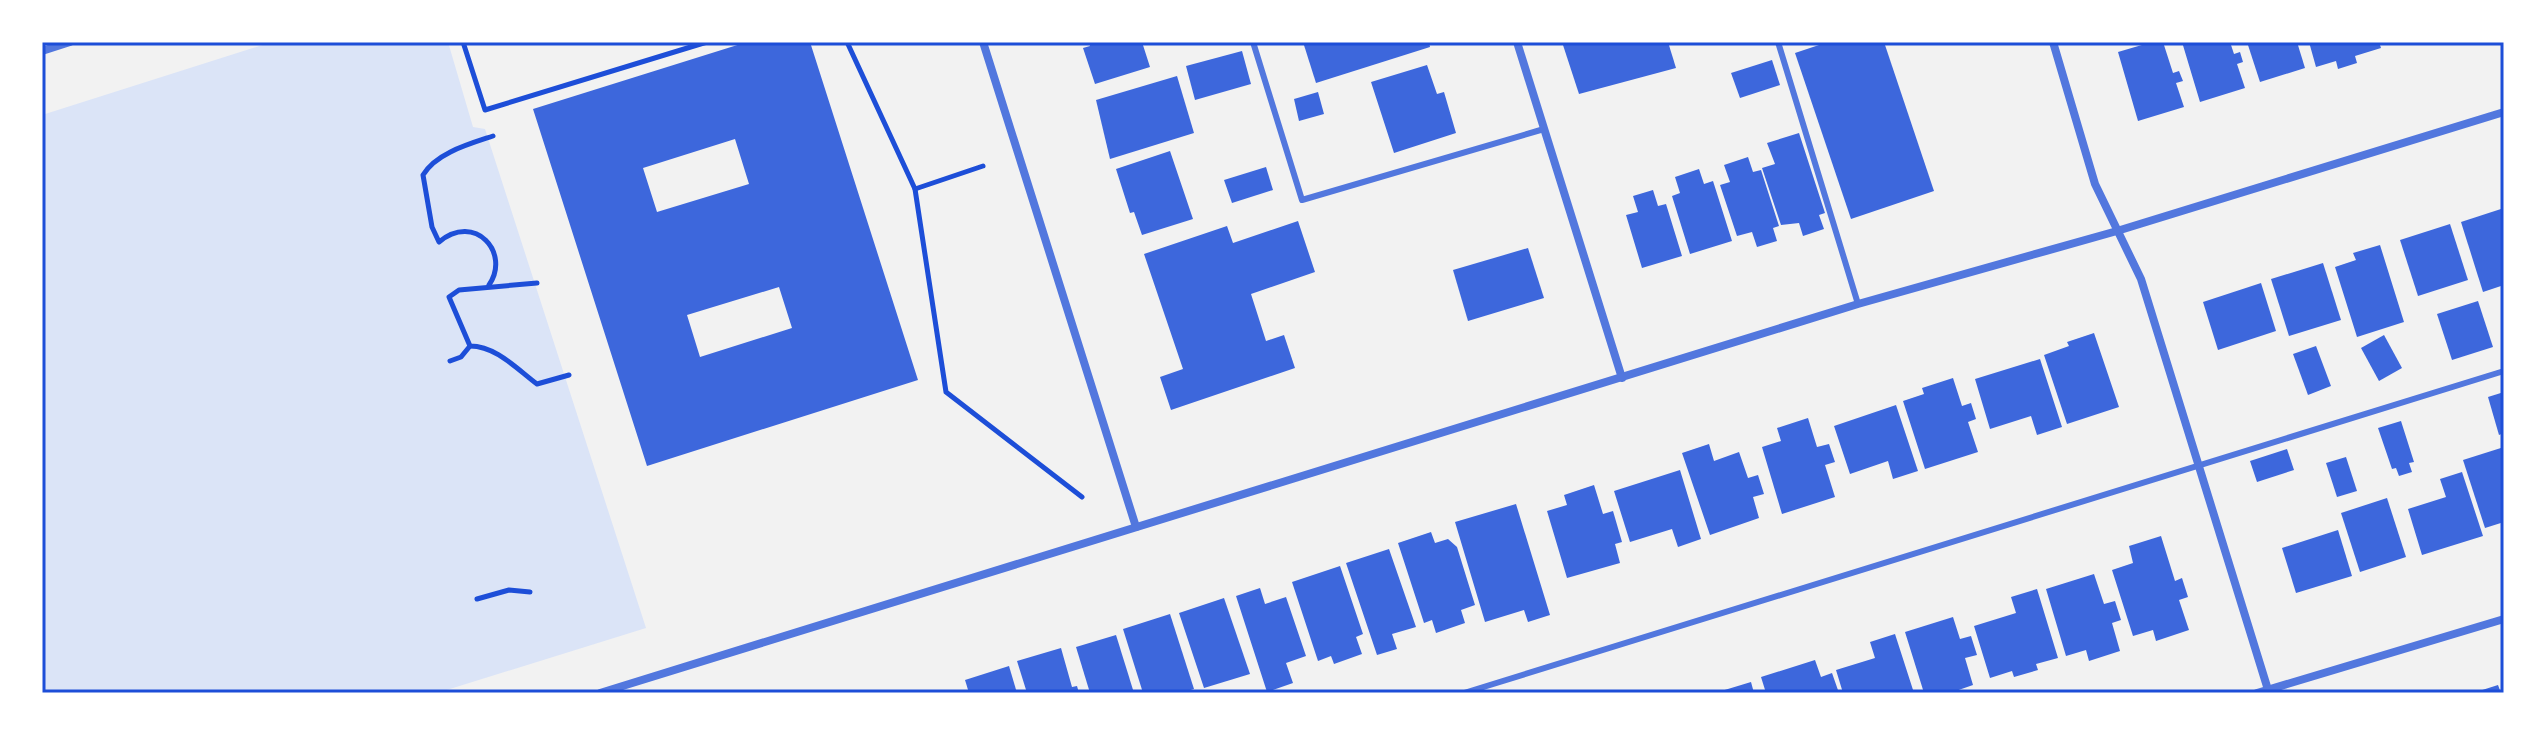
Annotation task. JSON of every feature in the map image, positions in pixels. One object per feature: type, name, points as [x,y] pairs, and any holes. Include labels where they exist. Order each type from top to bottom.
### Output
[{"type":"street","points":[[42,51],[70,42]]},
{"type":"street","points":[[983,42],[1136,527]]},
{"type":"street","points":[[1517,42],[1622,378]]},
{"type":"street","points":[[2053,42],[2095,184],[2141,279],[2269,691]]},
{"type":"street","points":[[600,693],[1858,304],[2117,231],[2504,112]]},
{"type":"street","points":[[2257,693],[2504,619]]},
{"type":"lane","points":[[1253,42],[1302,200],[1544,129]]},
{"type":"lane","points":[[1778,42],[1858,304]]},
{"type":"lane","points":[[1464,693],[2504,371]]},
{"type":"path","points":[[463,42],[485,110],[707,42]]},
{"type":"path","points":[[847,42],[915,189],[946,392],[1082,497]]},
{"type":"path","points":[[488,286],[495,276],[496,260],[489,244],[477,232],[460,230],[439,242],[432,227],[423,175],[429,164],[444,155],[493,136]]},
{"type":"path","points":[[915,189],[983,166]]},
{"type":"path","points":[[470,346],[449,297],[459,290],[537,283]]},
{"type":"path","points":[[450,361],[461,357],[470,346]]},
{"type":"path","points":[[470,346],[483,346],[493,351],[537,384],[569,375]]},
{"type":"path","points":[[477,599],[509,590],[530,592]]},
{"type":"shaded area","points":[[272,42],[448,42],[473,127],[485,129],[646,628],[437,693],[42,693],[42,115]]},
{"type":"building","points":[[747,42],[810,42],[918,380],[647,466],[533,109]],"holes":[[[735,139],[749,184],[657,212],[643,168]],[[779,287],[792,328],[700,357],[687,315]]]},
{"type":"building","points":[[1089,42],[1142,42],[1150,67],[1095,84],[1083,48],[1090,46]]},
{"type":"building","points":[[1303,42],[1429,42],[1430,47],[1316,83]]},
{"type":"building","points":[[1562,42],[1668,42],[1676,68],[1579,94]]},
{"type":"building","points":[[1828,42],[1884,42],[1934,191],[1851,219],[1795,53]]},
{"type":"building","points":[[2163,42],[2173,73],[2179,71],[2183,81],[2176,83],[2184,107],[2138,121],[2118,52]]},
{"type":"building","points":[[2182,42],[2230,42],[2234,54],[2240,52],[2243,62],[2237,64],[2245,88],[2200,102]]},
{"type":"building","points":[[2247,42],[2297,42],[2305,68],[2260,82]]},
{"type":"building","points":[[2309,42],[2379,42],[2381,48],[2355,56],[2357,63],[2338,69],[2336,61],[2316,67]]},
{"type":"building","points":[[1242,51],[1251,84],[1195,100],[1186,66]]},
{"type":"building","points":[[1772,60],[1780,85],[1740,98],[1731,73]]},
{"type":"building","points":[[1427,65],[1437,94],[1444,92],[1456,133],[1394,153],[1371,82]]},
{"type":"building","points":[[1177,76],[1194,133],[1110,159],[1096,100]]},
{"type":"building","points":[[1318,92],[1324,114],[1299,121],[1294,99]]},
{"type":"building","points":[[1799,133],[1825,213],[1819,215],[1824,229],[1803,236],[1799,223],[1781,225],[1762,168],[1775,164],[1767,143]]},
{"type":"building","points":[[1170,151],[1193,219],[1142,235],[1134,212],[1130,213],[1116,169]]},
{"type":"building","points":[[1748,157],[1753,172],[1761,170],[1779,226],[1773,228],[1777,241],[1757,247],[1752,232],[1737,236],[1720,185],[1730,182],[1724,165]]},
{"type":"building","points":[[1266,167],[1273,190],[1232,203],[1224,180]]},
{"type":"building","points":[[1699,169],[1704,184],[1713,181],[1732,241],[1690,254],[1672,196],[1680,193],[1675,177]]},
{"type":"building","points":[[1653,190],[1658,206],[1666,204],[1682,256],[1642,268],[1626,215],[1638,212],[1633,196]]},
{"type":"building","points":[[2504,208],[2504,285],[2483,292],[2461,222]]},
{"type":"building","points":[[1298,221],[1315,272],[1251,294],[1266,341],[1284,335],[1295,368],[1171,410],[1160,377],[1183,369],[1144,254],[1227,226],[1233,243]]},
{"type":"building","points":[[2450,224],[2468,280],[2418,296],[2400,240]]},
{"type":"building","points":[[2380,245],[2404,322],[2357,337],[2335,267],[2356,260],[2353,253]]},
{"type":"building","points":[[1528,248],[1544,298],[1468,321],[1453,270]]},
{"type":"building","points":[[2323,263],[2341,320],[2289,336],[2271,279]]},
{"type":"building","points":[[2261,283],[2276,331],[2218,350],[2203,302]]},
{"type":"building","points":[[2478,301],[2493,347],[2452,360],[2437,314]]},
{"type":"building","points":[[2094,333],[2119,407],[2067,424],[2044,355],[2069,346],[2067,342]]},
{"type":"building","points":[[2384,335],[2402,368],[2379,381],[2361,348]]},
{"type":"building","points":[[2316,346],[2331,386],[2308,395],[2293,354]]},
{"type":"building","points":[[2040,359],[2062,427],[2037,435],[2031,416],[1990,429],[1975,379]]},
{"type":"building","points":[[1953,378],[1962,406],[1971,403],[1976,419],[1968,422],[1978,452],[1925,469],[1903,401],[1924,394],[1922,388]]},
{"type":"building","points":[[2504,392],[2504,433],[2499,435],[2488,397]]},
{"type":"building","points":[[1896,405],[1918,471],[1893,479],[1888,461],[1850,474],[1834,426]]},
{"type":"building","points":[[1808,418],[1817,447],[1829,444],[1835,462],[1825,465],[1835,497],[1782,514],[1762,447],[1781,441],[1777,428]]},
{"type":"building","points":[[2401,421],[2414,462],[2409,463],[2412,472],[2399,476],[2396,468],[2392,469],[2378,428]]},
{"type":"building","points":[[1709,444],[1714,461],[1739,452],[1748,478],[1758,475],[1764,494],[1753,497],[1759,518],[1710,535],[1682,453]]},
{"type":"building","points":[[2504,447],[2504,522],[2485,528],[2463,460]]},
{"type":"building","points":[[2287,449],[2294,470],[2257,482],[2250,461]]},
{"type":"building","points":[[2346,457],[2357,491],[2337,497],[2326,463]]},
{"type":"building","points":[[1680,470],[1701,539],[1678,547],[1672,529],[1630,542],[1614,491]]},
{"type":"building","points":[[2462,472],[2483,536],[2422,555],[2408,509],[2446,497],[2440,479]]},
{"type":"building","points":[[1594,485],[1603,514],[1613,511],[1622,542],[1615,544],[1620,563],[1567,578],[1547,511],[1567,505],[1564,495]]},
{"type":"building","points":[[2387,498],[2406,557],[2360,572],[2341,513]]},
{"type":"building","points":[[1516,504],[1550,615],[1528,622],[1524,610],[1485,622],[1455,522]]},
{"type":"building","points":[[2338,530],[2352,576],[2296,593],[2282,548]]},
{"type":"building","points":[[1431,532],[1435,543],[1448,539],[1457,547],[1475,605],[1461,610],[1465,623],[1436,633],[1432,620],[1424,623],[1398,543]]},
{"type":"building","points":[[2161,536],[2175,581],[2182,578],[2188,597],[2179,600],[2189,630],[2156,641],[2153,630],[2133,636],[2112,570],[2133,563],[2129,546]]},
{"type":"building","points":[[1389,549],[1416,627],[1392,634],[1397,649],[1377,655],[1346,563]]},
{"type":"building","points":[[1340,566],[1363,634],[1356,637],[1362,654],[1334,664],[1331,656],[1318,661],[1292,582]]},
{"type":"building","points":[[2094,574],[2104,604],[2115,601],[2121,620],[2112,623],[2120,651],[2089,661],[2086,650],[2066,656],[2046,589]]},
{"type":"building","points":[[1260,588],[1265,604],[1286,597],[1306,656],[1286,663],[1293,683],[1267,692],[1236,596]]},
{"type":"building","points":[[2037,589],[2058,658],[2036,664],[2038,670],[2014,677],[2012,671],[1990,678],[1974,626],[2016,613],[2011,597]]},
{"type":"building","points":[[1224,598],[1250,674],[1204,688],[1179,613]]},
{"type":"building","points":[[1170,614],[1194,689],[1181,693],[1143,693],[1123,629]]},
{"type":"building","points":[[1953,617],[1960,639],[1971,636],[1977,655],[1965,658],[1973,685],[1950,693],[1924,693],[1905,632]]},
{"type":"building","points":[[1895,634],[1914,693],[1843,693],[1836,670],[1875,658],[1870,642]]},
{"type":"building","points":[[1116,635],[1134,693],[1090,693],[1076,647]]},
{"type":"building","points":[[1061,648],[1072,687],[1077,686],[1079,693],[1027,693],[1017,661]]},
{"type":"building","points":[[1815,660],[1821,677],[1832,673],[1839,693],[1766,693],[1761,677]]},
{"type":"building","points":[[1009,666],[1017,693],[969,693],[965,680]]},
{"type":"building","points":[[1751,682],[1754,693],[1718,692]]},
{"type":"building","points":[[2498,685],[2501,693],[2476,693],[2476,692]]}]
